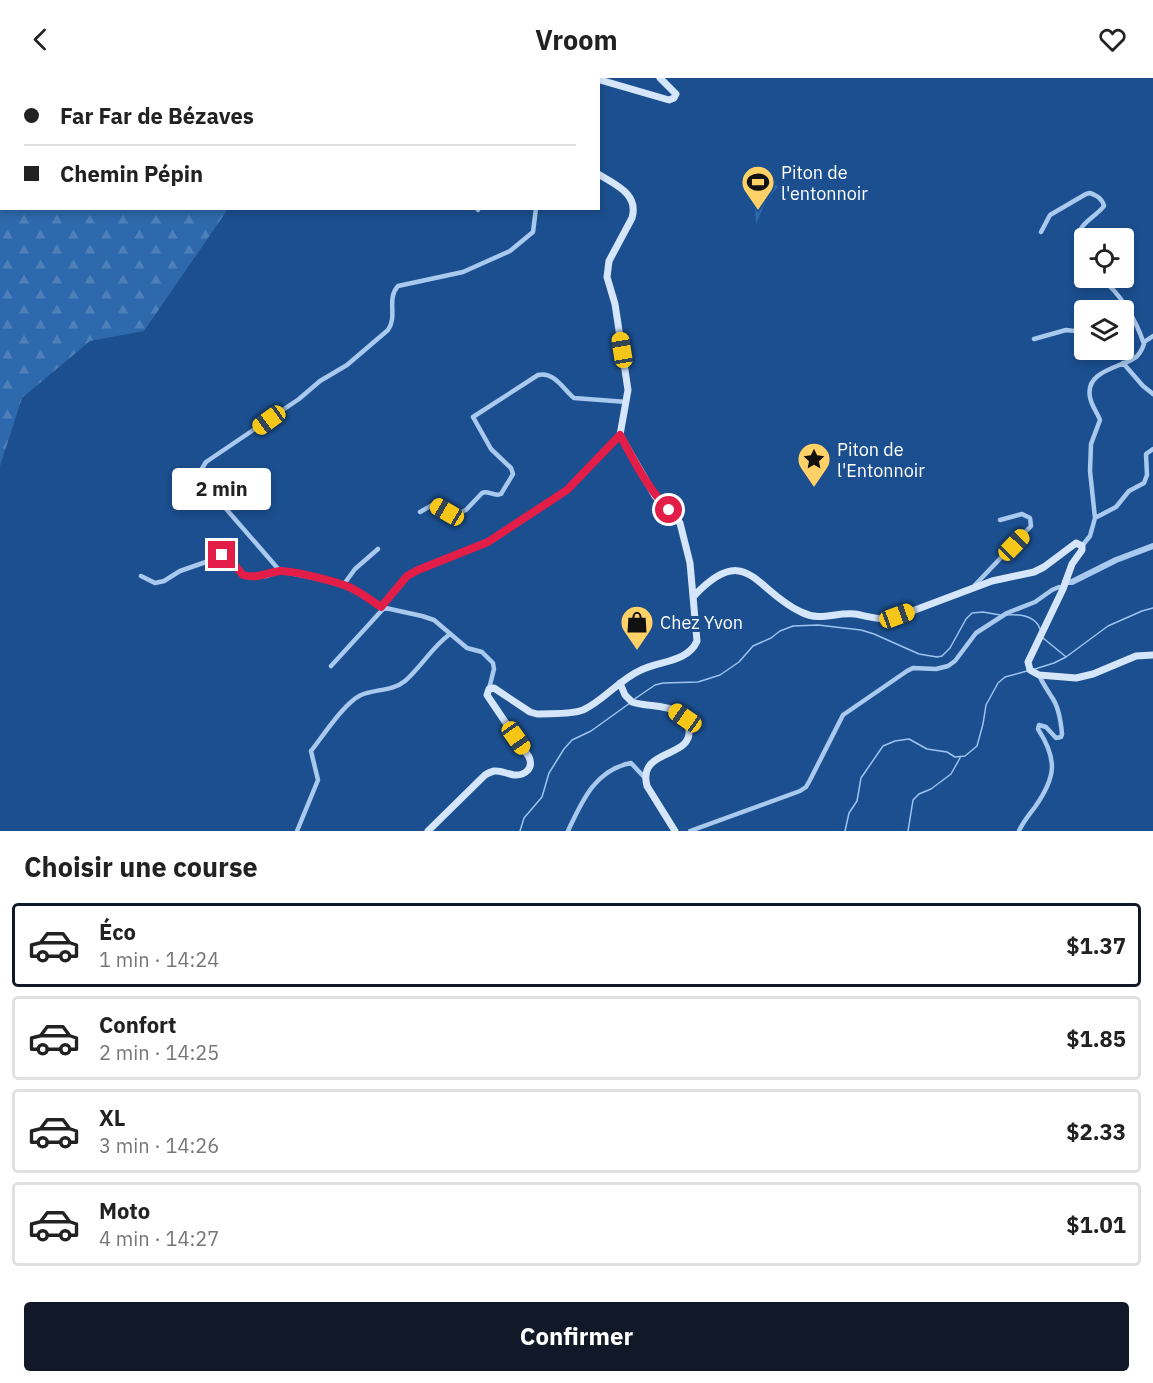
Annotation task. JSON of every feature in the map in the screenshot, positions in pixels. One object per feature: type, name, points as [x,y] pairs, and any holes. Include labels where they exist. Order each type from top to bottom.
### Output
[{"type":"main road","points":[[600,80],[669,100],[674,98],[676,94],[660,78]]},
{"type":"main road","points":[[428,831],[485,775],[496,771],[519,775],[530,767],[529,757],[486,695],[489,689],[494,688],[537,714],[575,712],[584,709],[642,669],[692,651],[697,641],[687,546],[680,523],[655,496],[620,435],[627,402],[627,381],[607,269],[634,210],[633,201],[626,193],[600,175]]},
{"type":"main road","points":[[694,596],[724,572],[740,571],[757,579],[787,605],[807,615],[822,618],[855,614],[881,620],[973,587],[1034,572],[1058,558],[1076,543],[1082,546],[1082,550],[1072,564],[1028,662],[1028,667],[1037,674],[1076,678],[1086,677],[1136,656],[1153,655]]},
{"type":"main road","points":[[621,685],[628,700],[636,704],[661,705],[685,718],[689,731],[688,740],[682,747],[652,762],[646,770],[645,778],[647,786],[675,831]]},
{"type":"street","points":[[1041,232],[1053,213],[1090,193],[1102,200],[1104,206],[1082,228]]},
{"type":"street","points":[[280,571],[201,480],[198,475],[200,470],[206,462],[299,399],[320,381],[347,365],[388,330],[393,318],[391,296],[398,286],[462,272],[510,251],[533,232],[536,210]]},
{"type":"street","points":[[1134,325],[1144,342]]},
{"type":"street","points":[[1034,339],[1066,330],[1074,331]]},
{"type":"street","points":[[1082,546],[1090,536],[1095,519],[1090,471],[1091,444],[1100,420],[1090,399],[1089,391],[1099,374],[1138,356],[1144,342],[1153,336]]},
{"type":"street","points":[[1123,363],[1153,394]]},
{"type":"street","points":[[420,512],[434,504],[447,512],[457,514],[466,510],[482,493],[498,496],[501,494],[513,474],[511,468],[491,449],[473,417],[538,375],[543,373],[552,376],[573,398],[627,402]]},
{"type":"street","points":[[331,666],[407,576],[488,542],[567,490],[620,435]]},
{"type":"street","points":[[1095,519],[1116,507],[1130,491],[1144,483],[1147,475],[1146,454],[1153,449]]},
{"type":"street","points":[[973,587],[1031,526],[1030,518],[1022,514],[1000,520]]},
{"type":"street","points":[[690,831],[800,791],[810,780],[843,715],[907,670],[919,667],[936,669],[952,663],[976,633],[1007,613],[1035,602],[1052,590],[1116,560],[1153,546]]},
{"type":"street","points":[[344,584],[355,569],[378,549]]},
{"type":"street","points":[[141,576],[155,583],[164,581],[180,571],[226,555],[243,575],[248,577],[267,576],[280,571],[344,584],[382,608],[434,620],[467,648],[482,652],[489,657],[494,669],[489,689]]},
{"type":"street","points":[[297,831],[318,780],[311,751],[329,726],[357,697],[404,682],[439,642],[450,634]]},
{"type":"street","points":[[1019,831],[1048,787],[1052,770],[1052,755],[1038,729],[1039,725],[1046,727],[1056,738],[1062,734],[1054,702],[1037,674]]},
{"type":"street","points":[[568,831],[583,801],[606,772],[618,765],[630,763],[645,778]]},
{"type":"green space","name":"Piton de l'entonnoir","points":[[753,176],[770,180],[778,187],[767,199],[756,224]]},
{"type":"green space","points":[[0,210],[227,210],[144,331],[90,341],[22,398],[0,466]]},
{"type":"waterway","points":[[1035,669],[1066,657],[1108,626],[1153,608]]},
{"type":"waterway","points":[[633,700],[655,685],[698,682],[720,675],[739,662],[753,646],[793,626],[818,625],[861,630],[919,654],[937,657],[942,656],[950,648],[966,619],[972,613],[1000,615]]},
{"type":"waterway","points":[[1006,615],[1021,615],[1030,618],[1038,624],[1040,629]]},
{"type":"waterway","points":[[1043,638],[1065,656]]},
{"type":"waterway","points":[[845,831],[849,813],[857,801],[861,778],[883,746],[909,739],[927,749],[947,752],[955,757],[965,756],[977,746],[986,705],[998,683],[1005,677],[1027,671]]},
{"type":"waterway","points":[[520,831],[524,818],[542,797],[549,773],[564,749],[572,740],[591,731],[630,703]]},
{"type":"waterway","points":[[908,831],[913,800],[951,774],[960,758]]},
{"type":"place","name":"Piton de l'entonnoir","points":[[758,211]]},
{"type":"place","name":"Piton de l'Entonnoir","points":[[814,488]]},
{"type":"place","name":"Chez Yvon","points":[[637,651]]},
{"type":"route","points":[[222,555],[230,558],[243,575],[248,577],[267,576],[280,571],[292,572],[344,584],[381,607],[407,576],[488,542],[567,490],[620,435],[644,480],[669,510]]}]
